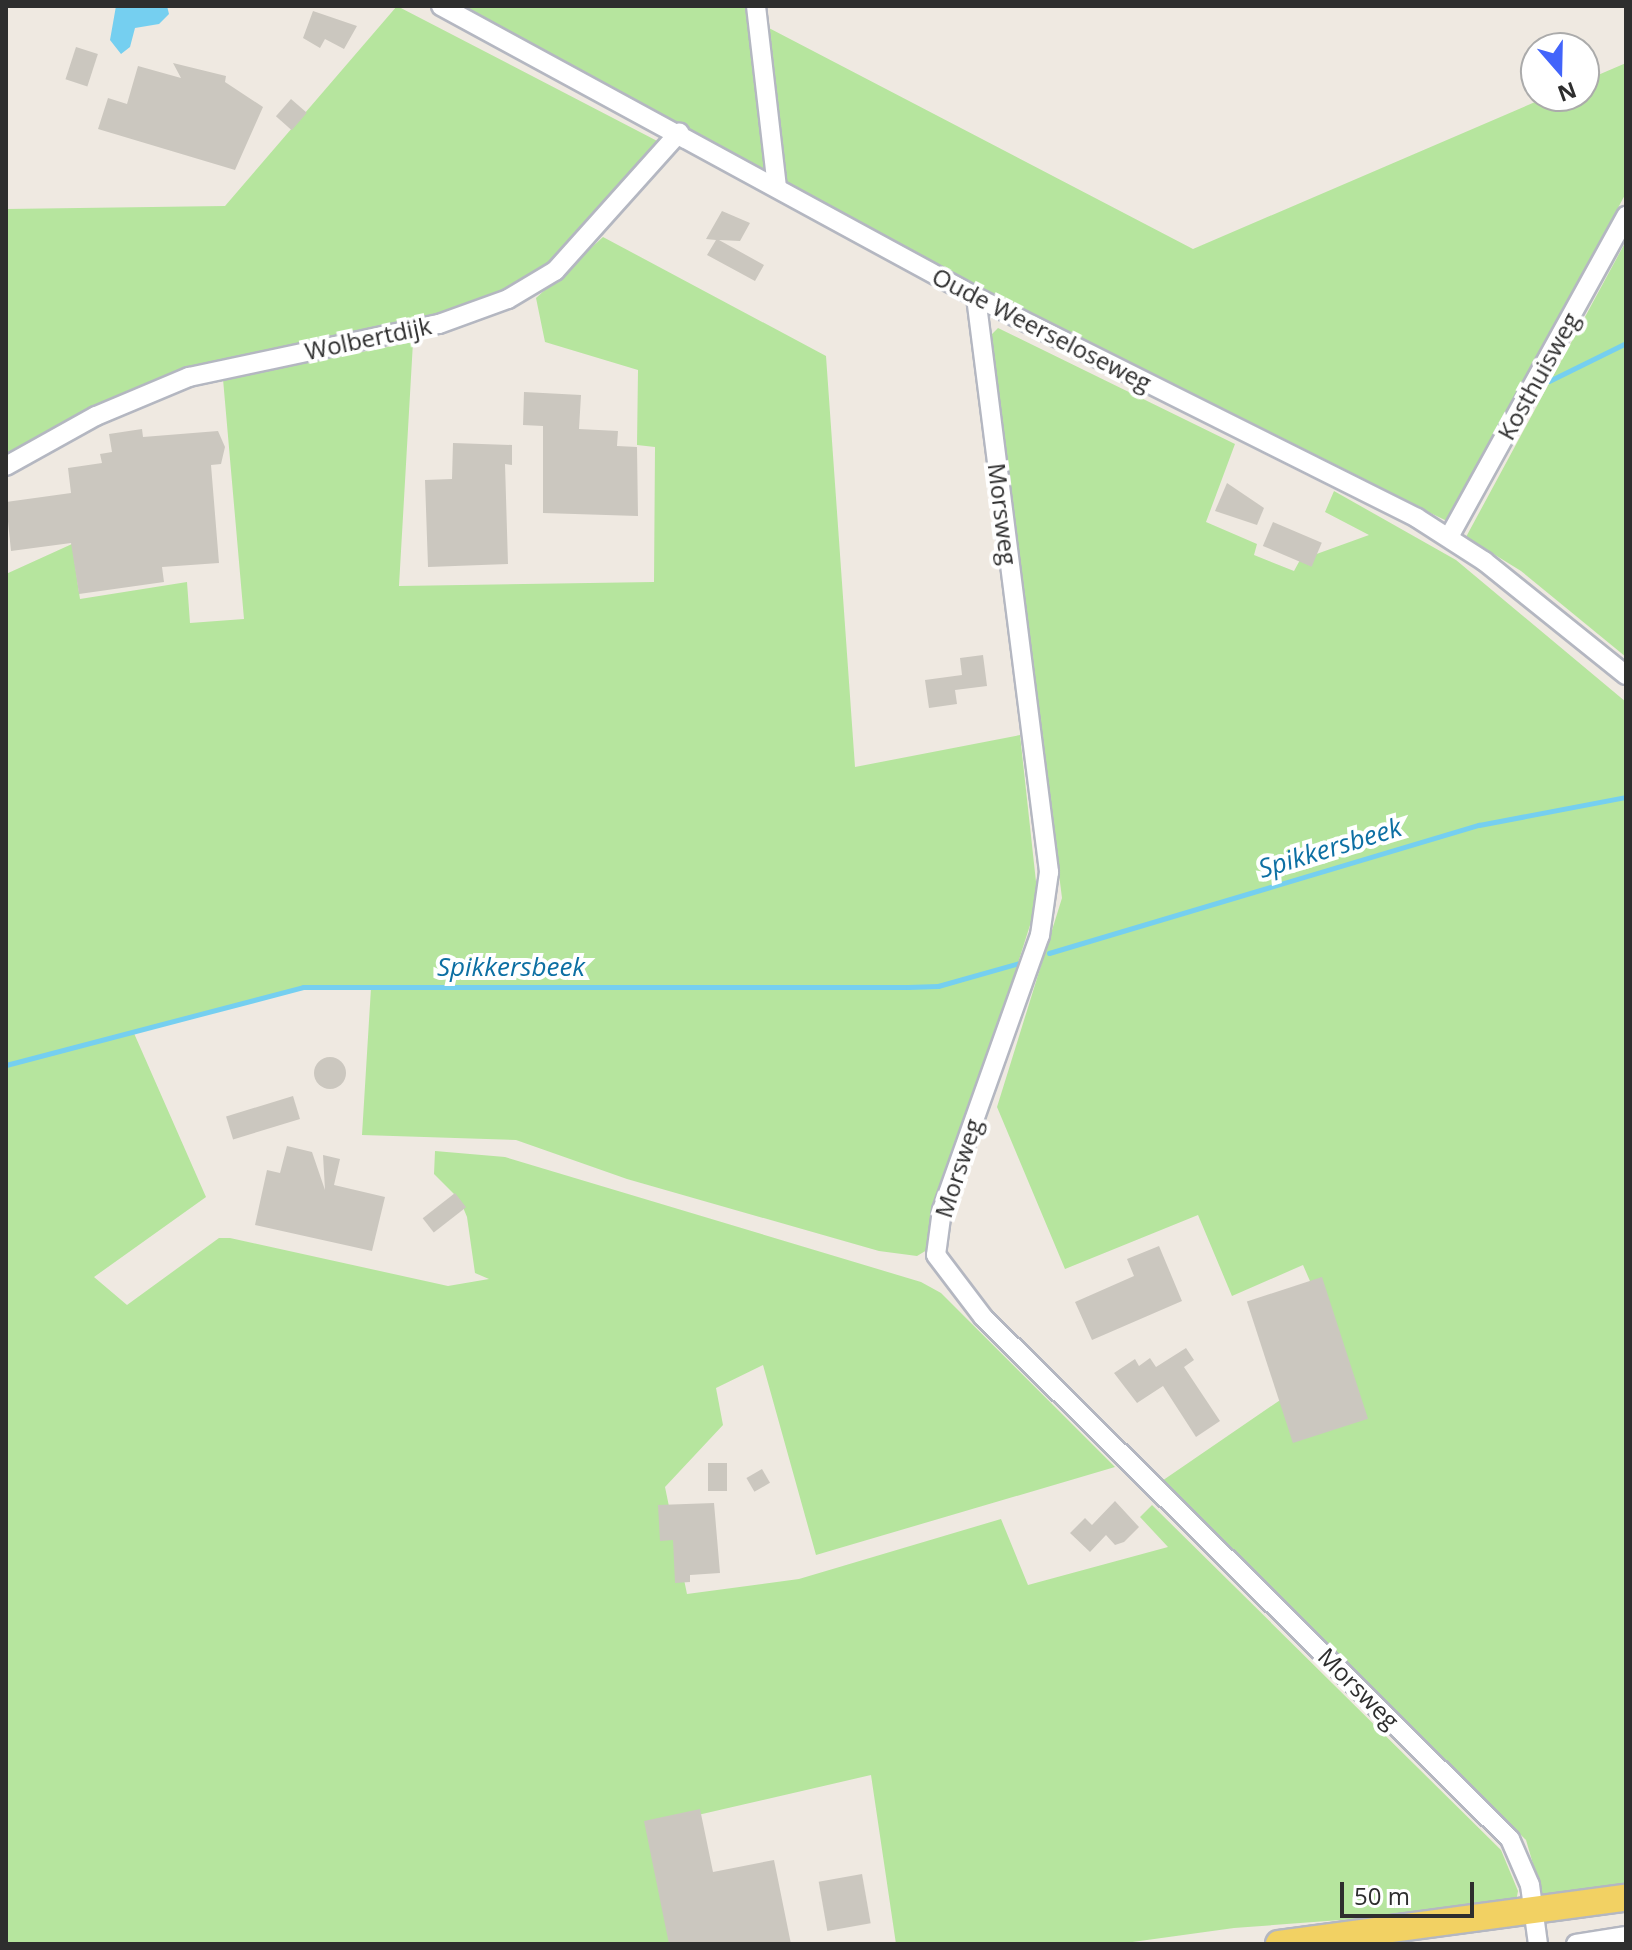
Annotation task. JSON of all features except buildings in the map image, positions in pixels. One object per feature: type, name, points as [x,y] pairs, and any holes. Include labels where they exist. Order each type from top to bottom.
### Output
[{"type":"main road","points":[[1279,1944],[1626,1898]]},
{"type":"street","name":"Oude Weerseloseweg","points":[[441,6],[976,297],[1449,537],[1626,675]]},
{"type":"street","points":[[756,6],[777,188]]},
{"type":"street","name":"Wolbertdijk","points":[[6,466],[96,416],[189,377],[439,324],[508,299],[555,271],[679,133]]},
{"type":"street","name":"Kosthuisweg","points":[[1449,537],[1626,216]]},
{"type":"street","name":"Morsweg","points":[[976,297],[1049,872],[1040,935],[942,1210],[936,1255],[983,1317],[1510,1839],[1521,1855],[1538,1944]]},
{"type":"street","points":[[1576,1944],[1602,1943],[1626,1936]]},
{"type":"green space","points":[[397,6],[663,144],[530,281],[453,313],[224,362],[6,461],[6,209],[225,206]]},
{"type":"green space","points":[[455,6],[746,6],[765,172],[691,132]]},
{"type":"green space","points":[[767,27],[1193,249],[1520,108],[1520,112],[1600,112],[1600,74],[1626,63],[1626,193],[1449,522],[1110,358],[785,183]]},
{"type":"green space","points":[[603,237],[826,356],[855,767],[1020,735],[1038,900],[927,1250],[917,1256],[879,1251],[627,1179],[516,1140],[362,1135],[371,988],[303,987],[133,1031],[206,1197],[94,1277],[127,1305],[219,1238],[230,1238],[448,1286],[489,1279],[475,1273],[467,1217],[460,1200],[434,1174],[435,1151],[505,1157],[921,1282],[941,1293],[1115,1467],[816,1555],[763,1365],[716,1388],[723,1425],[665,1487],[687,1594],[799,1579],[1001,1519],[1028,1585],[1168,1547],[1140,1517],[1152,1505],[1501,1850],[1518,1891],[1515,1907],[1234,1928],[1118,1944],[896,1944],[871,1775],[650,1826],[676,1944],[6,1944],[6,574],[72,544],[80,599],[187,582],[190,623],[244,619],[223,379],[413,342],[399,586],[654,582],[655,447],[637,445],[638,370],[545,342],[536,298]]},
{"type":"green space","points":[[1626,241],[1626,657],[1521,571],[1466,537]]},
{"type":"green space","points":[[998,328],[1235,444],[1206,522],[1257,544],[1254,555],[1294,571],[1300,560],[1369,535],[1325,512],[1334,491],[1456,560],[1626,702],[1626,1892],[1545,1905],[1526,1840],[1159,1483],[1343,1357],[1303,1265],[1232,1296],[1198,1215],[1065,1269],[997,1107],[1062,898],[991,335]]},
{"type":"water","points":[[116,6],[167,6],[169,14],[159,24],[135,28],[130,47],[121,54],[110,40]]},
{"type":"waterway","points":[[1549,381],[1626,343]]},
{"type":"waterway","name":"Spikkersbeek","points":[[1049,953],[1479,825],[1626,797]]},
{"type":"waterway","name":"Spikkersbeek","points":[[6,1065],[303,987],[938,986],[1023,962]]}]
